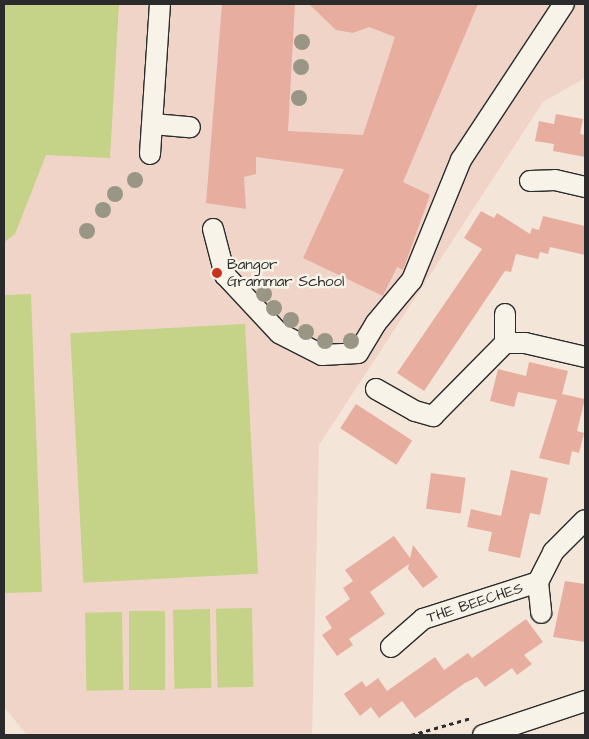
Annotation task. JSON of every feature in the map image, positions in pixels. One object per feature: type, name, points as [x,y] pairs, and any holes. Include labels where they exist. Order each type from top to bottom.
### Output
[{"type":"street","points":[[150,154],[160,4]]},
{"type":"street","points":[[213,229],[225,275],[279,333],[322,355],[358,353],[376,323],[412,280],[461,160],[564,4]]},
{"type":"street","points":[[153,124],[190,127]]},
{"type":"street","points":[[530,181],[555,180],[585,187]]},
{"type":"street","points":[[505,314],[505,344]]},
{"type":"street","points":[[376,388],[414,411],[433,416],[505,344],[526,343],[585,357]]},
{"type":"street","name":"THE BEECHES","points":[[541,613],[538,582],[553,552],[584,524]]},
{"type":"street","name":"THE BEECHES","points":[[391,647],[423,619],[538,582]]},
{"type":"street","points":[[483,735],[585,701]]},
{"type":"shaded area","name":"Bangor Grammar School","points":[[4,4],[585,4],[585,78],[543,102],[319,445],[312,735],[27,735],[4,707]]},
{"type":"green space","points":[[4,4],[119,4],[110,158],[46,155],[15,234],[4,242]]},
{"type":"green space","points":[[31,294],[42,592],[4,593],[4,295]]},
{"type":"green space","points":[[245,324],[258,574],[83,583],[70,333]]},
{"type":"green space","points":[[252,608],[253,687],[217,688],[216,609]]},
{"type":"green space","points":[[210,609],[211,688],[174,689],[173,610]]},
{"type":"green space","points":[[129,611],[165,611],[165,690],[129,690]]},
{"type":"green space","points":[[122,612],[123,690],[86,691],[85,613]]},
{"type":"building","points":[[222,4],[295,4],[288,131],[363,135],[395,37],[369,27],[353,33],[336,30],[309,4],[478,4],[403,182],[430,195],[403,270],[397,267],[383,296],[303,258],[344,169],[256,157],[256,174],[244,177],[246,209],[206,203]]},
{"type":"building","points":[[556,114],[583,119],[580,134],[585,135],[585,157],[553,151],[554,144],[535,141],[539,121],[554,124]]},
{"type":"building","points":[[481,211],[494,218],[497,213],[530,234],[532,228],[539,230],[543,216],[585,226],[585,255],[550,247],[548,254],[540,252],[538,259],[516,254],[511,272],[505,271],[424,391],[397,373],[482,249],[464,238]]},
{"type":"building","points":[[529,362],[568,371],[562,394],[585,399],[577,431],[584,433],[579,453],[572,451],[569,465],[539,458],[557,400],[518,392],[514,407],[490,401],[498,369],[526,376]]},
{"type":"building","points":[[356,404],[412,440],[396,465],[340,428]]},
{"type":"building","points":[[511,470],[548,478],[540,515],[530,513],[520,558],[488,551],[492,532],[467,527],[471,509],[501,516]]},
{"type":"building","points":[[431,473],[466,478],[461,514],[426,509]]},
{"type":"building","points":[[394,536],[410,558],[413,545],[438,577],[423,588],[408,569],[409,564],[370,592],[385,614],[349,639],[353,645],[337,656],[322,635],[332,628],[325,617],[350,599],[343,588],[353,581],[345,570]]},
{"type":"building","points":[[565,581],[585,584],[585,642],[553,637]]},
{"type":"building","points":[[526,619],[543,642],[524,655],[532,664],[517,675],[512,668],[485,687],[477,677],[465,683],[415,718],[402,701],[379,718],[371,707],[360,716],[344,694],[362,681],[366,687],[378,678],[387,691],[435,657],[444,670],[468,653],[472,658]]},
{"type":"place","name":"Bangor Grammar School","points":[[217,273]]}]
